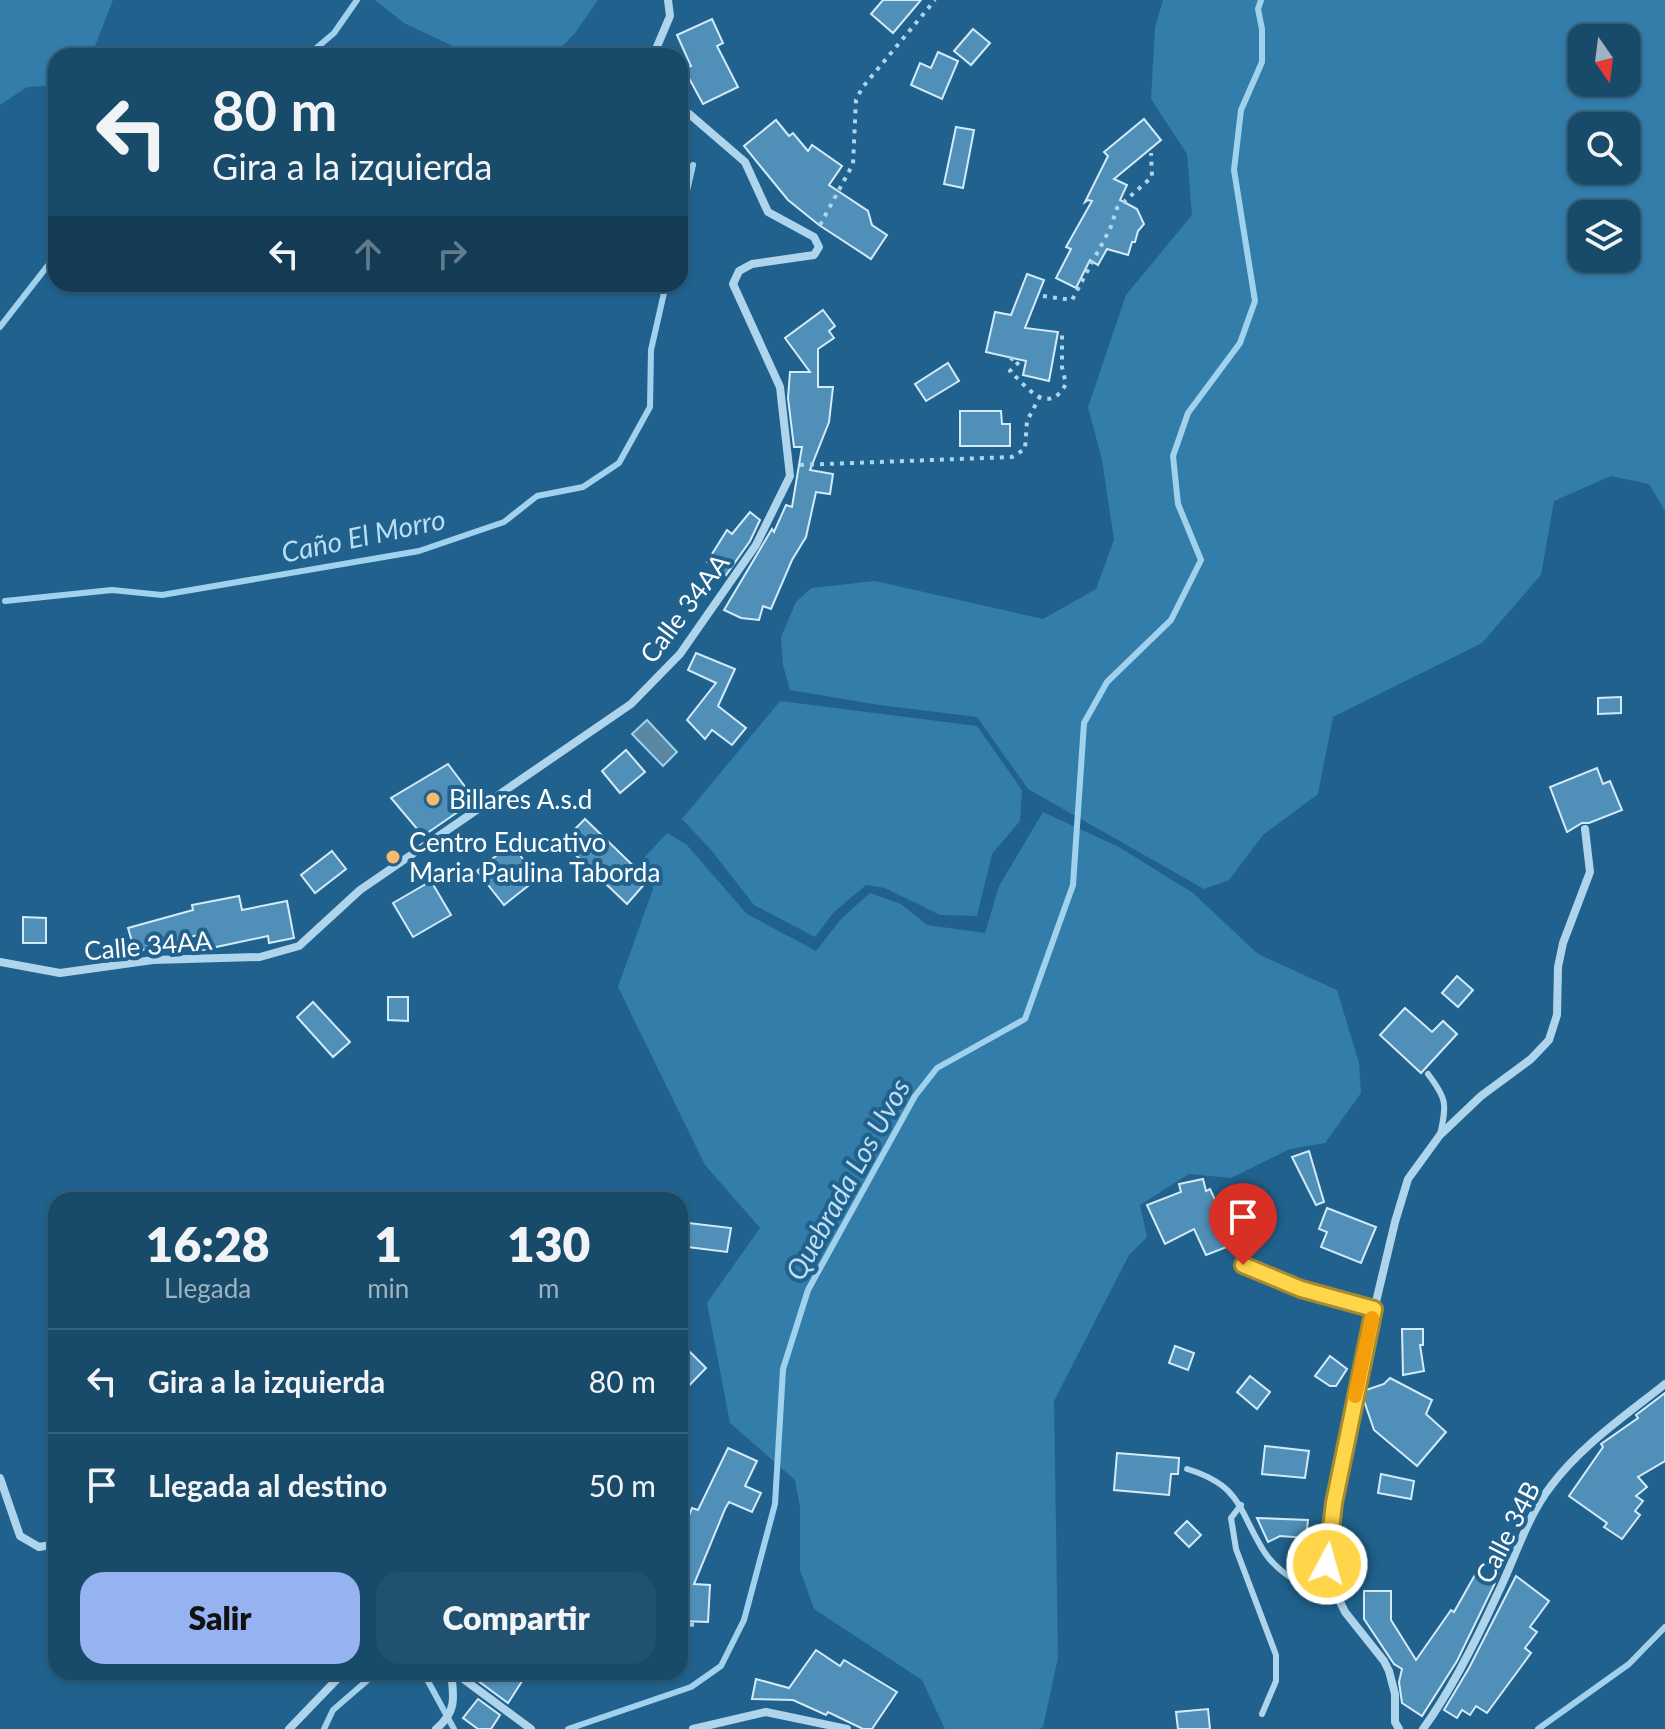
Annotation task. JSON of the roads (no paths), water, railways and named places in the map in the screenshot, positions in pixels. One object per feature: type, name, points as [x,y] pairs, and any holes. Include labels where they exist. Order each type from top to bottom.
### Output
[{"type":"street","points":[[656,48],[670,16],[668,0]]},
{"type":"street","name":"Calle 34AA","points":[[0,962],[60,973],[153,960],[260,957],[299,946],[360,890],[481,804],[631,704],[680,654],[756,545],[790,476],[780,387],[733,284],[739,271],[752,264],[814,255],[819,247],[814,237],[768,212],[745,162],[688,113]]},
{"type":"street","points":[[1399,1729],[1395,1722],[1395,1694],[1389,1671],[1338,1600],[1327,1564],[1334,1503],[1374,1309],[1408,1179],[1440,1135],[1481,1096],[1531,1059],[1549,1040],[1557,1015],[1558,967],[1563,943],[1590,872],[1585,829]]},
{"type":"street","name":"Calle 34B","points":[[1423,1729],[1497,1596],[1528,1522],[1549,1487],[1580,1451],[1665,1384]]},
{"type":"street","points":[[0,1478],[20,1536],[39,1547],[48,1545]]},
{"type":"street","points":[[289,1729],[336,1680]]},
{"type":"street","points":[[436,1729],[449,1718],[454,1697],[453,1680]]},
{"type":"street","points":[[463,1680],[531,1729]]},
{"type":"street","points":[[693,1729],[766,1712],[847,1729]]},
{"type":"lane","points":[[1428,1074],[1442,1093],[1446,1108],[1440,1135]]},
{"type":"lane","points":[[1243,1265],[1301,1289],[1374,1309]]},
{"type":"lane","points":[[1187,1469],[1206,1475],[1230,1491],[1241,1505],[1267,1555],[1303,1587],[1338,1600]]},
{"type":"lane","points":[[1241,1505],[1231,1518],[1236,1549],[1276,1655],[1276,1681],[1262,1714]]},
{"type":"waterway","points":[[316,48],[334,33],[357,0]]},
{"type":"waterway","name":"Quebrada Los Uvos","points":[[568,1729],[691,1687],[721,1666],[744,1620],[775,1504],[783,1369],[808,1290],[915,1096],[937,1068],[1025,1019],[1073,885],[1084,723],[1107,682],[1171,620],[1201,560],[1178,504],[1173,456],[1188,413],[1240,343],[1255,301],[1234,170],[1241,110],[1262,62],[1262,29],[1258,9],[1261,0]]},
{"type":"waterway","name":"Caño El Morro","points":[[688,187],[693,165]]},
{"type":"waterway","points":[[0,327],[48,265]]},
{"type":"waterway","name":"Caño El Morro","points":[[5,601],[112,590],[162,595],[419,551],[504,522],[537,496],[583,487],[619,463],[650,407],[651,350],[664,292]]},
{"type":"waterway","points":[[1538,1729],[1629,1664],[1665,1627]]},
{"type":"waterway","points":[[324,1729],[333,1710],[368,1680]]},
{"type":"waterway","points":[[427,1680],[454,1729]]},
{"type":"place","name":"Billares A.s.d","points":[[433,799]]},
{"type":"place","name":"Centro Educativo Maria Paulina Taborda","points":[[393,857]]}]
